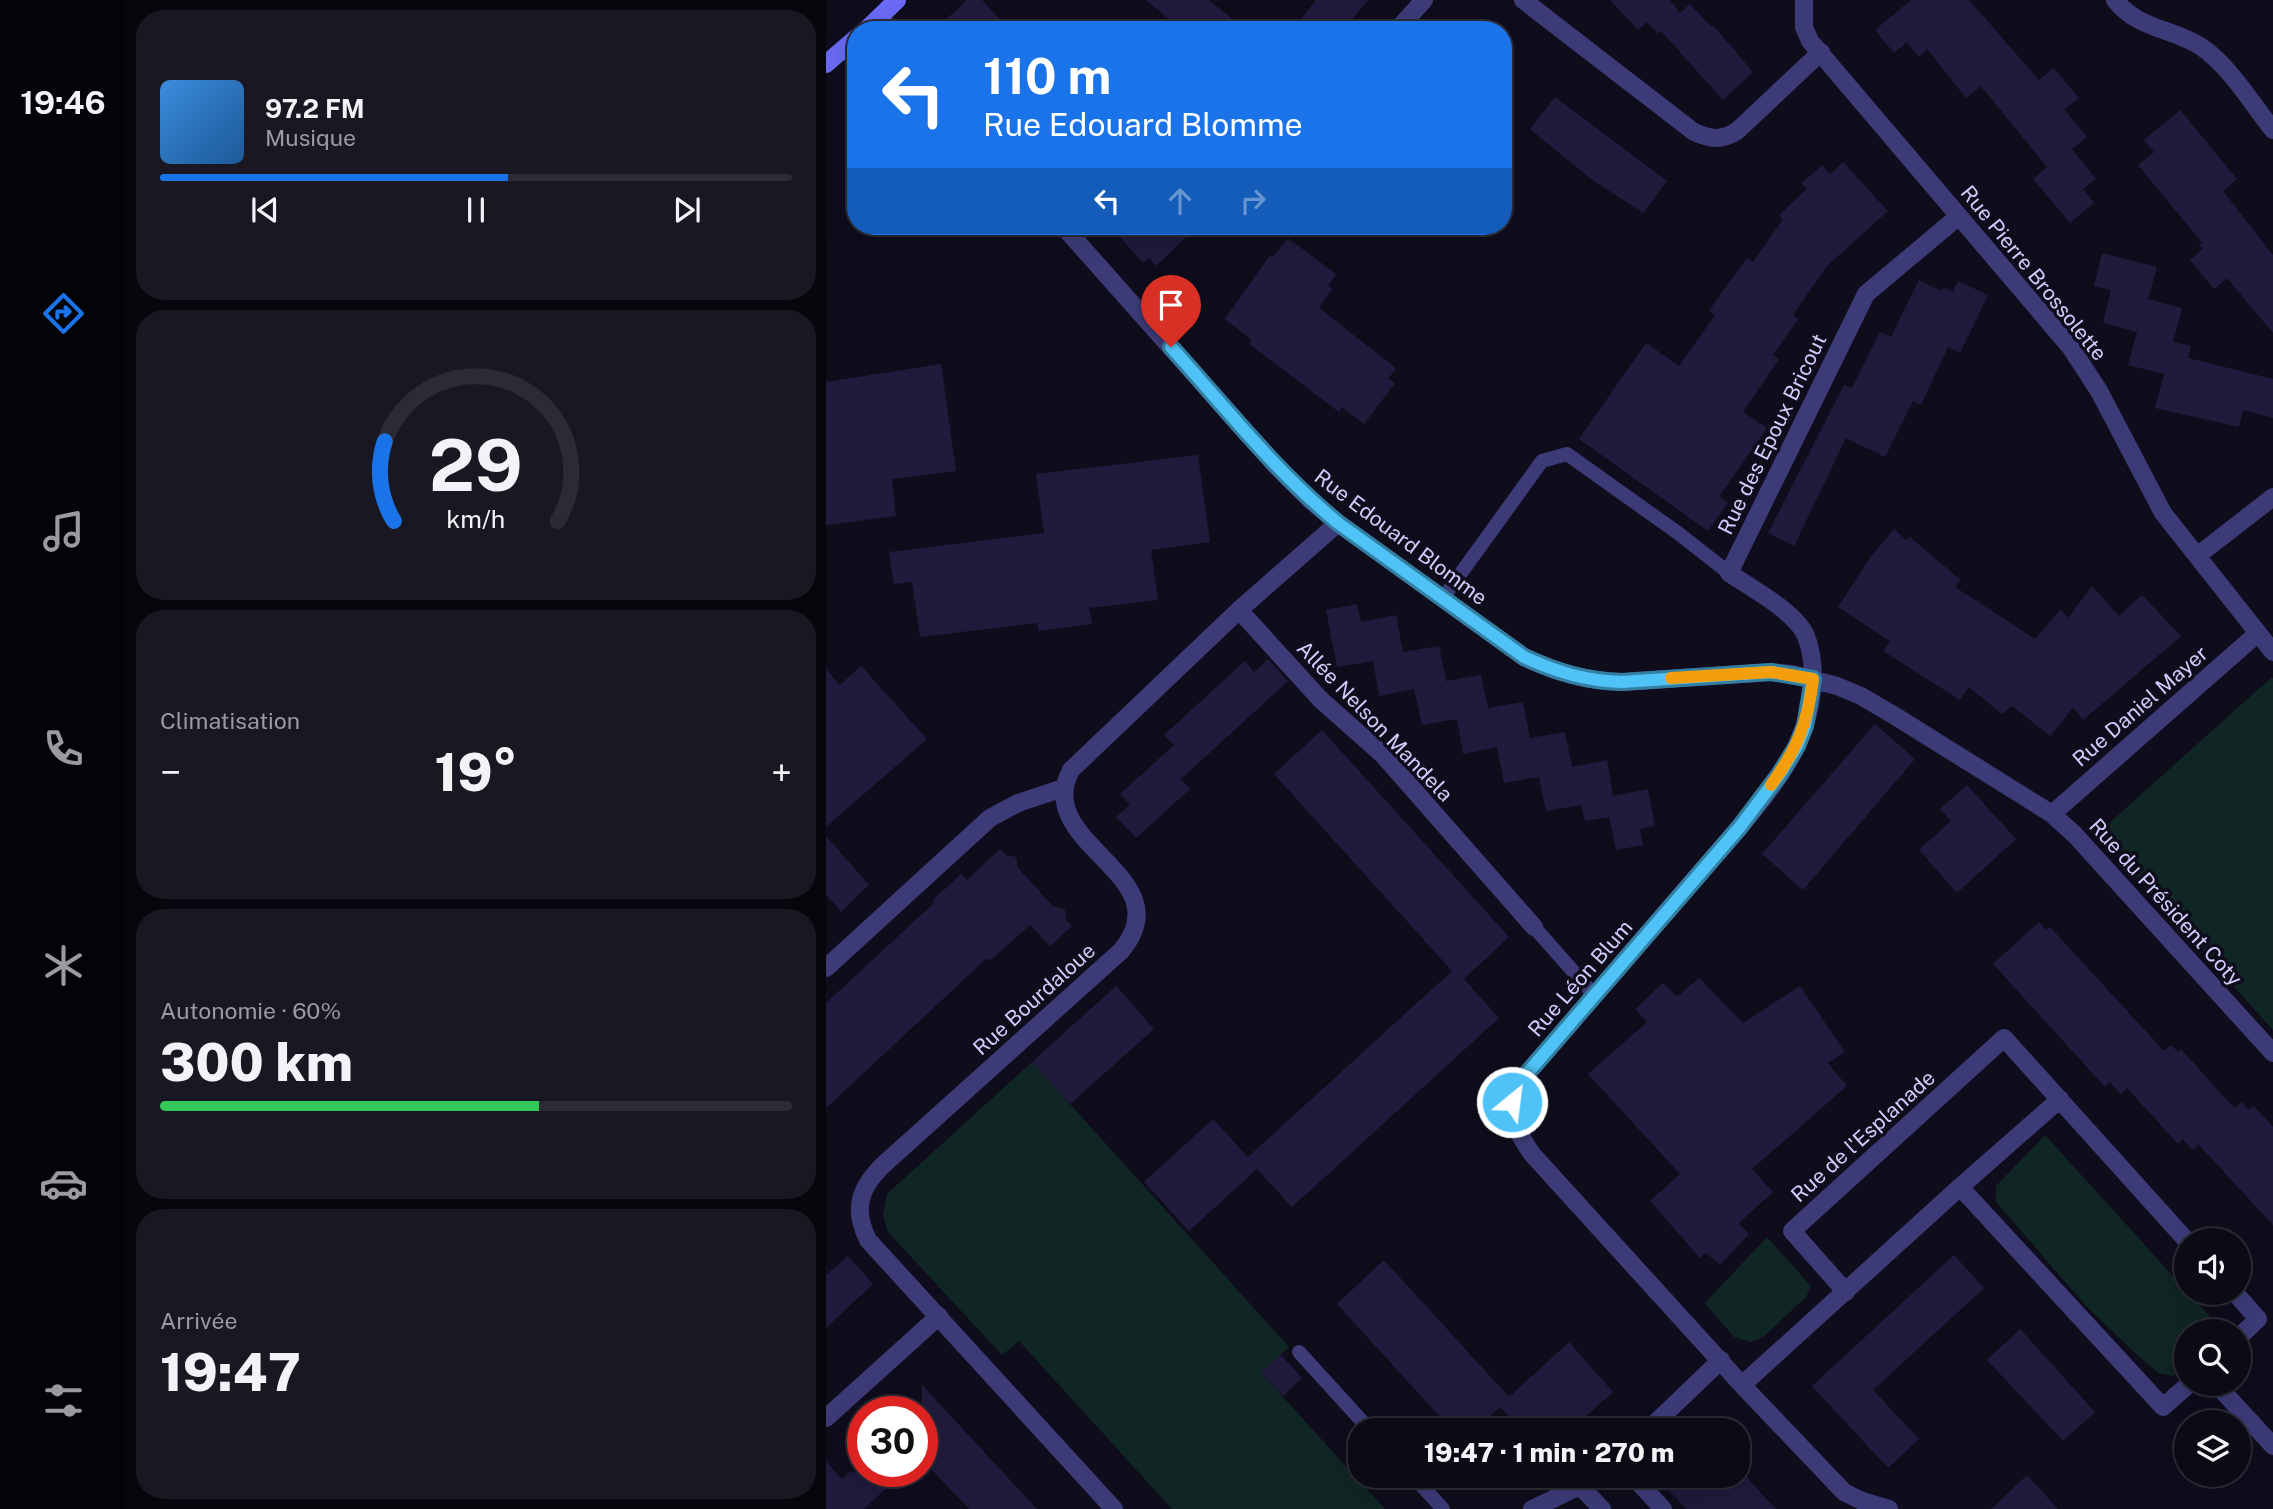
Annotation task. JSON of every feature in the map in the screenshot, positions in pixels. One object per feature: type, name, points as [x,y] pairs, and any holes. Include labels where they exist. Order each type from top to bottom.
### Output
[{"type":"street","points":[[1405,21],[1424,0]]},
{"type":"street","points":[[1523,0],[1694,132],[1706,138],[1728,137],[1737,131],[1821,52]]},
{"type":"street","name":"Rue Pierre Brossolette","points":[[1804,0],[1804,27],[1810,41],[2071,348],[2099,391],[2163,513],[2273,652]]},
{"type":"street","points":[[2115,0],[2139,22],[2182,37],[2204,49],[2235,82],[2273,130]]},
{"type":"street","points":[[887,21],[895,1]]},
{"type":"street","points":[[826,64],[847,46]]},
{"type":"street","name":"Rue des Epoux Bricout","points":[[1729,573],[1867,294],[1959,216]]},
{"type":"street","name":"Rue Edouard Blomme","points":[[1071,235],[1278,468],[1309,499],[1338,523],[1524,657],[1552,670],[1597,681],[1622,682],[1771,672],[1813,679]]},
{"type":"street","points":[[2197,556],[2273,497]]},
{"type":"street","points":[[826,968],[990,818],[1018,803],[1063,788],[1071,770],[1080,760],[1239,610],[1338,523]]},
{"type":"street","points":[[1729,573],[1796,619],[1805,633],[1811,651],[1813,679],[1861,696],[2052,814]]},
{"type":"street","name":"Allée Nelson Mandela","points":[[1239,610],[1321,700],[1383,755],[1534,927]]},
{"type":"street","name":"Rue Daniel Mayer","points":[[2052,814],[2258,633]]},
{"type":"street","name":"Rue Léon Blum","points":[[1813,679],[1805,726],[1787,763],[1739,828],[1524,1077],[1515,1091],[1512,1113],[1532,1154],[1742,1385],[1844,1492],[1862,1502],[1889,1509]]},
{"type":"street","name":"Rue Bourdaloue","points":[[1063,788],[1067,813],[1077,829],[1129,888],[1136,905],[1136,923],[1130,940],[868,1180],[861,1196],[861,1220],[869,1240],[1114,1509]]},
{"type":"street","name":"Rue du Président Coty","points":[[2052,814],[2075,835],[2273,1053]]},
{"type":"street","name":"Rue de l'Esplanade","points":[[1846,1292],[1791,1231],[2004,1038],[2060,1099]]},
{"type":"street","points":[[1742,1385],[2060,1099],[2176,1228]]},
{"type":"street","points":[[1960,1187],[2164,1408],[2176,1396]]},
{"type":"street","points":[[2246,1305],[2258,1319],[2251,1326]]},
{"type":"street","points":[[826,1418],[939,1317]]},
{"type":"street","points":[[1661,1418],[1721,1360]]},
{"type":"street","points":[[2227,1396],[2273,1446]]},
{"type":"street","points":[[1532,1509],[1573,1488]]},
{"type":"street","points":[[1592,1488],[1602,1509]]},
{"type":"street","points":[[1643,1488],[1662,1509]]},
{"type":"lane","points":[[1443,598],[1542,461],[1567,454],[1729,573]]},
{"type":"lane","points":[[1534,927],[1595,996]]},
{"type":"lane","points":[[1299,1352],[1359,1418]]},
{"type":"lane","points":[[1424,1488],[1443,1509]]},
{"type":"green space","points":[[2272,677],[2273,679],[2273,1030],[2097,834]]},
{"type":"green space","points":[[1032,1062],[1289,1347],[1261,1373],[1348,1468],[1348,1488],[1366,1488],[1385,1509],[1172,1509],[1019,1341],[1002,1355],[888,1232],[883,1215],[887,1194]]},
{"type":"green space","points":[[2045,1135],[2174,1277],[2174,1305],[2199,1305],[2212,1319],[2174,1319],[2174,1376],[2158,1373],[2086,1306],[1996,1202],[1996,1186]]},
{"type":"green space","points":[[1767,1237],[1811,1286],[1806,1297],[1763,1337],[1751,1342],[1734,1337],[1705,1303]]},
{"type":"building","points":[[967,0],[982,0],[1001,21],[945,21]]},
{"type":"building","points":[[1146,0],[1209,0],[1235,21],[1171,21]]},
{"type":"building","points":[[1316,0],[1368,0],[1351,21],[1299,21]]},
{"type":"building","points":[[1610,0],[1670,0],[1680,13],[1690,4],[1711,27],[1713,25],[1753,72],[1723,100],[1661,31],[1657,33],[1647,22],[1638,30]]},
{"type":"building","points":[[1911,0],[1969,0],[2039,80],[2054,68],[2079,98],[2064,109],[2087,137],[2072,149],[2096,179],[2083,189],[2094,203],[2070,223],[2033,179],[2047,167],[1981,86],[1966,98],[1927,49],[1919,57],[1907,42],[1894,53],[1875,30]]},
{"type":"building","points":[[1555,97],[1667,181],[1643,213],[1591,179],[1530,129]]},
{"type":"building","points":[[2180,110],[2237,179],[2223,191],[2273,255],[2273,333],[2227,278],[2214,289],[2190,260],[2203,249],[2198,243],[2203,244],[2138,165],[2154,152],[2144,140]]},
{"type":"building","points":[[1843,162],[1888,211],[1827,266],[1793,315],[1798,319],[1773,355],[1779,359],[1743,412],[1767,428],[1719,497],[1728,503],[1708,531],[1579,439],[1646,343],[1679,366],[1715,315],[1709,311],[1724,289],[1747,258],[1753,262],[1783,219],[1779,215],[1807,189],[1802,183],[1822,165],[1830,174]]},
{"type":"building","points":[[1118,235],[1189,235],[1156,266],[1149,258],[1143,263]]},
{"type":"building","points":[[1288,238],[1336,274],[1328,286],[1332,289],[1319,308],[1396,368],[1388,379],[1395,383],[1364,424],[1342,407],[1339,412],[1249,344],[1252,340],[1225,319],[1270,255],[1273,257]]},
{"type":"building","points":[[2102,253],[2157,267],[2148,299],[2182,308],[2173,342],[2191,346],[2188,358],[2273,379],[2273,418],[2243,410],[2239,427],[2155,408],[2164,374],[2128,365],[2137,332],[2103,323],[2111,290],[2094,286]]},
{"type":"building","points":[[1919,280],[1941,291],[1943,287],[1953,292],[1958,281],[1988,295],[1960,353],[1948,347],[1921,405],[1913,401],[1885,457],[1846,438],[1794,546],[1768,533],[1844,385],[1852,388],[1880,332],[1891,337]]},
{"type":"building","points":[[941,364],[956,471],[892,479],[896,516],[826,525],[826,382]]},
{"type":"building","points":[[1198,455],[1210,542],[1151,550],[1158,600],[1089,608],[1092,624],[1039,631],[1037,623],[920,637],[912,582],[894,584],[889,552],[1044,533],[1036,474]]},
{"type":"building","points":[[1894,529],[1906,540],[1910,537],[1961,580],[1955,587],[2035,639],[2061,609],[2068,618],[2092,586],[2119,616],[2142,595],[2181,636],[2083,720],[2073,708],[2050,736],[2012,706],[2002,714],[1969,687],[1960,700],[1883,651],[1890,641],[1838,607],[1871,556]]},
{"type":"building","points":[[1357,604],[1361,622],[1396,615],[1403,652],[1439,646],[1446,681],[1481,675],[1488,708],[1523,702],[1530,738],[1565,732],[1572,767],[1607,760],[1613,796],[1648,789],[1655,826],[1640,829],[1643,845],[1616,850],[1609,817],[1585,821],[1581,805],[1546,811],[1539,777],[1504,783],[1497,747],[1463,754],[1457,719],[1422,725],[1414,689],[1379,696],[1373,661],[1337,667],[1326,610]]},
{"type":"building","points":[[1268,659],[1288,681],[1181,779],[1190,789],[1136,838],[1116,817],[1130,805],[1120,794],[1174,745],[1164,735],[1245,661],[1254,672]]},
{"type":"building","points":[[861,666],[927,739],[826,827],[826,669],[840,685]]},
{"type":"building","points":[[1875,724],[1915,759],[1803,890],[1762,854]]},
{"type":"building","points":[[1322,730],[1509,937],[1464,979],[1499,1018],[1292,1207],[1257,1169],[1189,1231],[1144,1182],[1213,1119],[1248,1157],[1452,971],[1274,774]]},
{"type":"building","points":[[1967,785],[2016,839],[1957,893],[1919,850],[1951,821],[1940,809]]},
{"type":"building","points":[[826,836],[869,885],[841,912],[826,894]]},
{"type":"building","points":[[1000,849],[1006,855],[1016,857],[1018,868],[1053,906],[1065,910],[1066,920],[1072,926],[1050,946],[1030,925],[990,961],[987,958],[826,1108],[826,1003],[935,902],[933,900],[961,874],[967,880]]},
{"type":"building","points":[[2039,922],[2046,930],[2050,927],[2164,1051],[2171,1045],[2178,1052],[2181,1049],[2234,1108],[2242,1102],[2249,1110],[2254,1106],[2273,1127],[2273,1225],[2199,1145],[2193,1150],[2183,1139],[2178,1144],[2127,1088],[2121,1094],[2110,1082],[2105,1087],[1993,964]]},
{"type":"building","points":[[1699,978],[1743,1023],[1800,986],[1845,1052],[1828,1063],[1847,1086],[1752,1169],[1773,1192],[1739,1223],[1749,1234],[1720,1265],[1706,1253],[1700,1258],[1650,1201],[1680,1174],[1588,1074],[1647,1022],[1635,1009],[1663,983],[1677,997]]},
{"type":"building","points":[[1116,986],[1154,1029],[1070,1104],[1032,1062]]},
{"type":"building","points":[[1954,1255],[1984,1288],[1873,1390],[1919,1439],[1888,1468],[1812,1386]]},
{"type":"building","points":[[848,1256],[873,1284],[826,1328],[826,1275]]},
{"type":"building","points":[[1384,1260],[1509,1397],[1569,1342],[1613,1392],[1584,1418],[1511,1418],[1500,1407],[1488,1418],[1441,1418],[1337,1304]]},
{"type":"building","points":[[2020,1329],[2095,1412],[2063,1441],[1987,1360]]},
{"type":"building","points":[[1281,1355],[1302,1378],[1283,1396],[1261,1373]]},
{"type":"building","points":[[922,1385],[932,1396],[922,1396]]},
{"type":"building","points":[[938,1402],[1037,1509],[969,1509],[938,1477]]},
{"type":"building","points":[[826,1461],[842,1479],[847,1475],[847,1487],[888,1487],[864,1509],[826,1509]]},
{"type":"building","points":[[2027,1475],[2058,1509],[1991,1509]]},
{"type":"building","points":[[1750,1481],[1776,1509],[1686,1509],[1667,1488],[1750,1488]]},
{"type":"slow traffic","points":[[1671,678],[1771,672],[1813,679],[1805,726],[1797,746],[1771,785]]},
{"type":"route","points":[[1171,347],[1278,468],[1309,499],[1338,523],[1524,657],[1552,670],[1597,681],[1622,682],[1771,672],[1813,679],[1805,726],[1797,746],[1779,775],[1739,828],[1524,1077],[1512,1102]]}]
